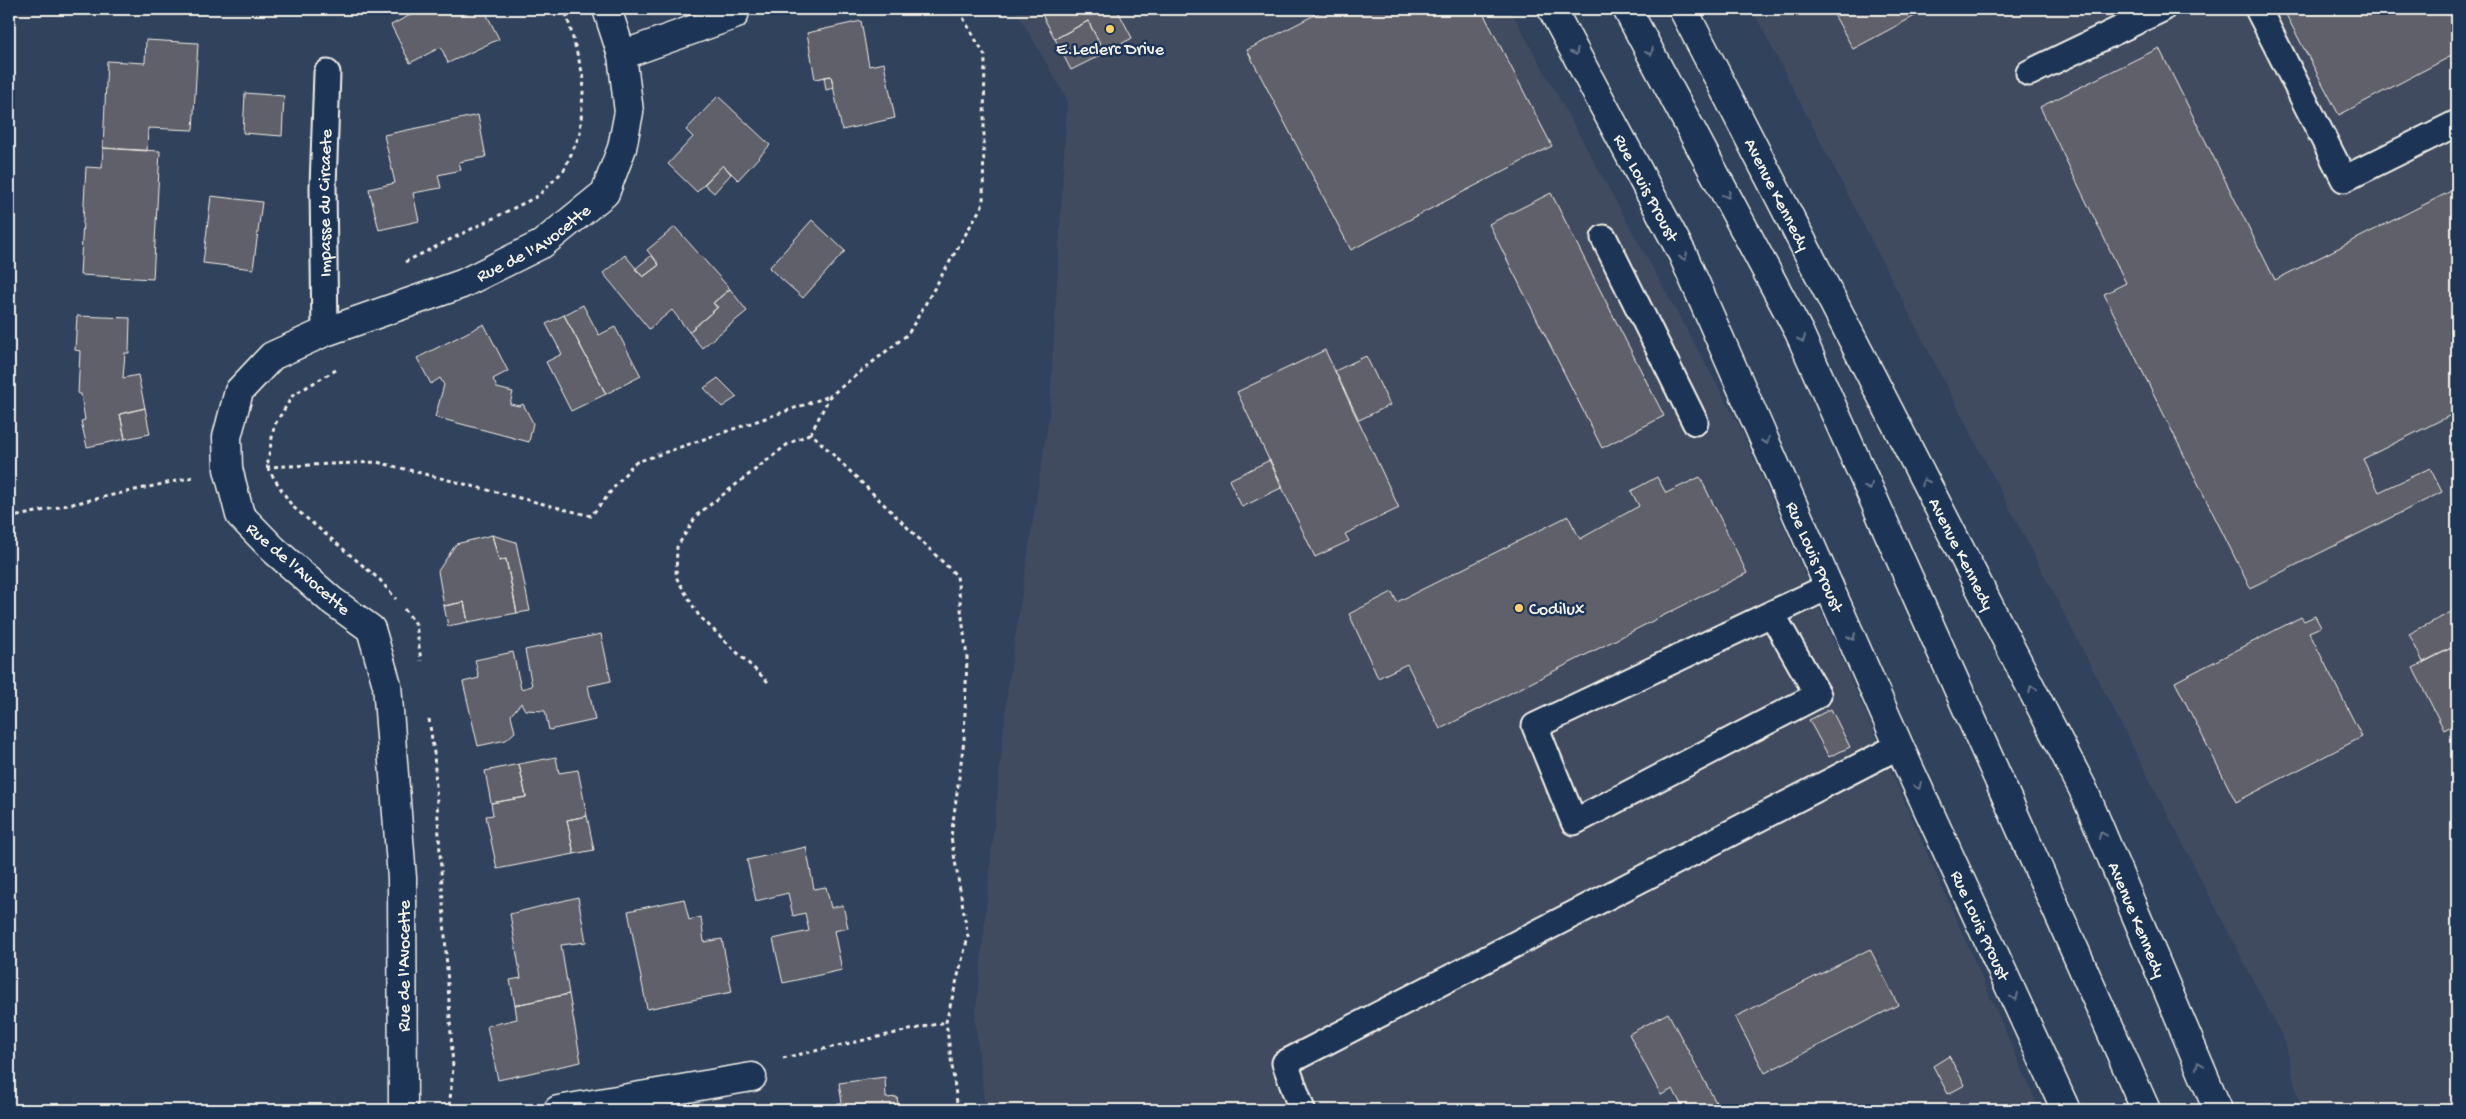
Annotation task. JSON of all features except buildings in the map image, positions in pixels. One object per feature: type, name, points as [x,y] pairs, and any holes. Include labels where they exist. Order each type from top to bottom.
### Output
[{"type":"street","name":"Rue de l'Avocette","points":[[403,1110],[402,878],[386,685],[371,629],[331,600],[288,563],[240,515],[228,469],[227,437],[239,391],[272,356],[325,332],[444,291],[478,276],[542,244],[605,194],[622,148],[629,112],[622,55],[607,9]]},
{"type":"street","name":"Rue Louis Proust","points":[[1552,9],[1683,255],[1899,746],[2066,1110]]},
{"type":"street","points":[[1628,9],[1799,332],[2146,1110]]},
{"type":"street","name":"Avenue Kennedy","points":[[1683,9],[2083,789],[2218,1110]]},
{"type":"street","points":[[622,55],[734,15]]},
{"type":"street","points":[[558,1110],[752,1077]]},
{"type":"lane","points":[[2029,73],[2162,9]]},
{"type":"lane","points":[[2258,9],[2344,179],[2457,124]]},
{"type":"lane","name":"Impasse du Circaete","points":[[325,332],[323,187],[327,73]]},
{"type":"lane","points":[[1604,238],[1695,422]]},
{"type":"lane","points":[[1772,614],[1818,695],[1574,822],[1535,726],[1830,586]]},
{"type":"lane","points":[[1302,1110],[1284,1063],[1899,746]]},
{"type":"path","points":[[399,266],[538,196],[564,170],[580,134],[584,79],[565,9]]},
{"type":"path","points":[[9,518],[228,469],[377,462],[591,516],[634,463],[830,396],[908,334],[983,204],[985,56],[958,9]]},
{"type":"path","points":[[340,368],[293,395],[274,426],[267,467],[292,506],[380,580],[416,624],[422,670]]},
{"type":"path","points":[[768,682],[699,616],[676,577],[677,547],[697,515],[788,444],[811,433],[830,396]]},
{"type":"path","points":[[811,433],[957,576],[967,658],[964,740],[951,837],[968,937],[946,1022],[958,1110]]},
{"type":"path","points":[[429,716],[434,753],[453,1068],[449,1110]]},
{"type":"path","points":[[752,1077],[783,1058],[946,1022]]},
{"type":"shaded area","points":[[1015,9],[1510,9],[1738,423],[2040,1110],[985,1110],[975,1020],[1008,685],[1050,408],[1067,99]]},
{"type":"shaded area","points":[[1752,9],[2457,9],[2457,1110],[2301,1110],[2285,1042]]},
{"type":"place","name":"E.Leclerc Drive","points":[[1110,29]]},
{"type":"place","name":"Codilux","points":[[1519,608]]}]
